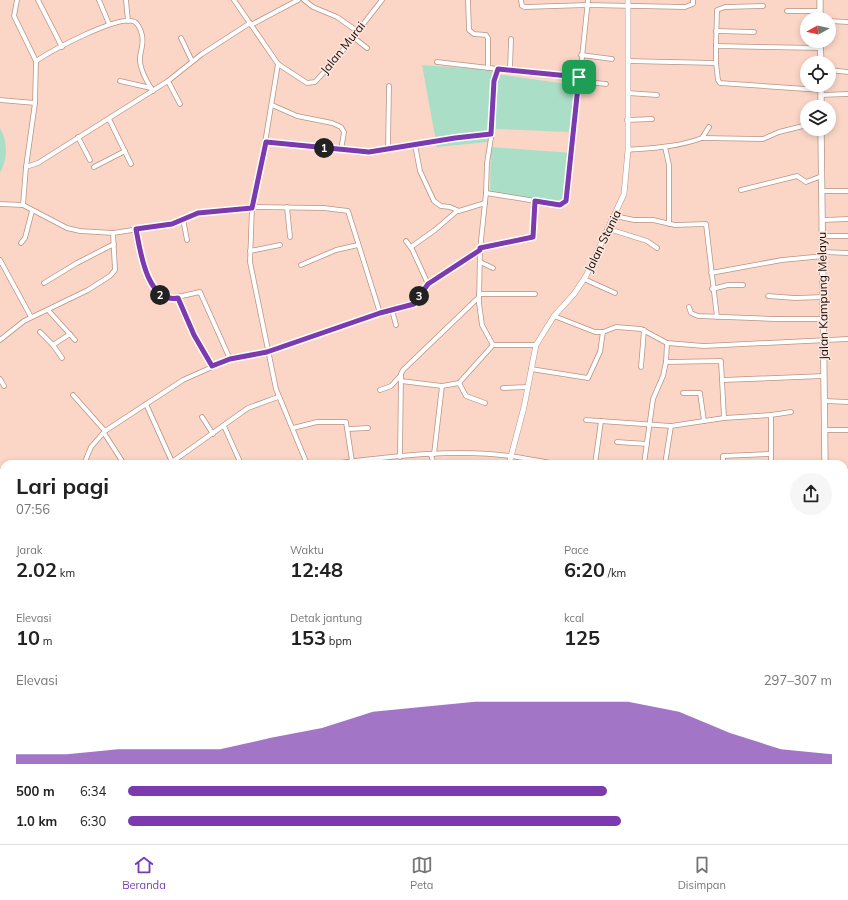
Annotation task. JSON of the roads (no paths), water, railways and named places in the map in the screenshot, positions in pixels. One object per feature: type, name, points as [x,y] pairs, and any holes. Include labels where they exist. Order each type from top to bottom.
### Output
[{"type":"main road","points":[[820,0],[820,11]]},
{"type":"main road","points":[[820,48],[821,56]]},
{"type":"main road","name":"Jalan Kampung Melayu","points":[[821,136],[824,254],[825,460]]},
{"type":"street","points":[[17,0],[14,16],[36,61],[35,103],[26,167],[23,205]]},
{"type":"street","points":[[38,0],[62,47]]},
{"type":"street","points":[[99,0],[108,24]]},
{"type":"street","points":[[126,0],[128,21]]},
{"type":"street","points":[[234,0],[278,64],[266,142],[252,208],[250,251],[252,272],[267,352],[278,397],[293,428],[304,460]]},
{"type":"street","points":[[26,167],[38,163],[109,119],[152,89],[168,81],[192,61],[250,24],[298,0]]},
{"type":"street","points":[[304,0],[313,7],[337,17],[357,31]]},
{"type":"street","name":"Jalan Murai","points":[[278,64],[307,83],[315,82],[382,0]]},
{"type":"street","points":[[468,0],[469,30],[474,34],[486,35],[488,38],[488,68]]},
{"type":"street","points":[[521,0],[522,6],[525,7],[587,5],[685,7],[693,4],[694,0]]},
{"type":"street","points":[[486,193],[560,205],[566,201],[588,0]]},
{"type":"street","name":"Jalan Stania","points":[[510,460],[528,388],[536,345],[554,316],[574,294],[584,279],[609,229],[624,194],[628,150],[628,0]]},
{"type":"street","points":[[763,6],[721,8],[717,10],[716,63],[718,80],[720,83],[800,89]]},
{"type":"street","points":[[787,11],[820,11]]},
{"type":"street","points":[[36,61],[108,24],[128,21],[134,22],[140,29],[143,47],[140,57],[142,67],[152,89]]},
{"type":"street","points":[[836,21],[848,22]]},
{"type":"street","points":[[716,30],[754,32]]},
{"type":"street","points":[[353,37],[367,48]]},
{"type":"street","points":[[181,38],[192,61]]},
{"type":"street","points":[[510,70],[511,39]]},
{"type":"street","points":[[716,46],[800,48]]},
{"type":"street","points":[[581,55],[612,59]]},
{"type":"street","points":[[628,61],[716,63]]},
{"type":"street","points":[[437,62],[510,70],[606,84]]},
{"type":"street","points":[[493,345],[482,325],[479,296],[480,249],[486,193],[487,163],[492,129],[494,81],[498,69]]},
{"type":"street","points":[[836,71],[848,72]]},
{"type":"street","points":[[120,81],[152,89]]},
{"type":"street","points":[[168,81],[180,104]]},
{"type":"street","points":[[388,150],[390,86]]},
{"type":"street","points":[[834,92],[848,94]]},
{"type":"street","points":[[628,93],[657,95]]},
{"type":"street","points":[[0,100],[35,103]]},
{"type":"street","points":[[272,105],[297,116],[341,126],[344,132],[341,150]]},
{"type":"street","points":[[109,119],[131,164]]},
{"type":"street","points":[[628,120],[652,119]]},
{"type":"street","points":[[702,138],[709,127]]},
{"type":"street","points":[[628,150],[688,144],[702,138],[763,139],[779,132],[800,127]]},
{"type":"street","points":[[266,142],[369,152],[462,137],[491,134]]},
{"type":"street","points":[[78,137],[90,160]]},
{"type":"street","points":[[415,145],[420,171],[434,201],[437,204],[450,206],[456,211]]},
{"type":"street","points":[[665,147],[669,165],[668,224]]},
{"type":"street","points":[[94,167],[125,152]]},
{"type":"street","points":[[741,190],[797,176],[806,182],[822,179]]},
{"type":"street","points":[[822,191],[848,191]]},
{"type":"street","points":[[86,460],[91,447],[105,432],[183,380],[230,359],[267,352],[380,313],[414,304],[428,284],[480,249],[533,237],[535,201]]},
{"type":"street","points":[[411,247],[436,230],[456,211],[485,203]]},
{"type":"street","points":[[0,204],[23,205],[67,228],[80,231],[113,233],[172,224],[198,213],[252,208],[286,207],[324,208],[348,211],[380,313]]},
{"type":"street","points":[[286,207],[290,236]]},
{"type":"street","points":[[22,243],[25,238],[32,211]]},
{"type":"street","points":[[615,216],[634,220],[653,220],[668,224],[690,226],[706,224],[712,289],[717,317]]},
{"type":"street","points":[[183,219],[187,240]]},
{"type":"street","points":[[822,220],[848,219]]},
{"type":"street","points":[[136,229],[146,274],[161,296],[168,299],[178,298],[200,292],[230,359]]},
{"type":"street","points":[[609,229],[647,241],[657,248]]},
{"type":"street","points":[[0,340],[14,327],[31,317],[88,290],[113,274],[115,265],[113,233]]},
{"type":"street","points":[[823,236],[848,236]]},
{"type":"street","points":[[406,241],[411,247],[428,284]]},
{"type":"street","points":[[44,283],[77,263],[114,244]]},
{"type":"street","points":[[250,251],[280,245]]},
{"type":"street","points":[[301,265],[336,250],[358,245]]},
{"type":"street","points":[[711,273],[782,260],[824,254],[848,253]]},
{"type":"street","points":[[0,260],[31,317]]},
{"type":"street","points":[[480,262],[494,268]]},
{"type":"street","points":[[584,279],[615,293]]},
{"type":"street","points":[[712,289],[728,285],[743,285]]},
{"type":"street","points":[[380,390],[391,386],[403,370],[479,296],[536,294]]},
{"type":"street","points":[[768,296],[795,298],[824,297]]},
{"type":"street","points":[[178,298],[194,335],[212,366]]},
{"type":"street","points":[[689,307],[690,311],[694,315],[774,320],[824,319]]},
{"type":"street","points":[[48,310],[75,340]]},
{"type":"street","points":[[392,310],[396,325]]},
{"type":"street","points":[[554,316],[588,330],[603,332],[616,327],[644,330],[667,343],[704,346],[848,339]]},
{"type":"street","points":[[641,367],[644,330]]},
{"type":"street","points":[[40,332],[53,345],[62,358]]},
{"type":"street","points":[[532,369],[588,378],[600,352],[603,332]]},
{"type":"street","points":[[53,345],[70,334]]},
{"type":"street","points":[[645,460],[653,400],[663,376],[666,362],[667,343]]},
{"type":"street","points":[[401,381],[442,386],[459,384],[493,345],[536,345]]},
{"type":"street","points":[[666,362],[720,360],[723,380],[724,418]]},
{"type":"street","points":[[400,456],[401,374]]},
{"type":"street","points":[[723,380],[824,376]]},
{"type":"street","points":[[0,379],[4,386]]},
{"type":"street","points":[[459,384],[466,396],[485,403]]},
{"type":"street","points":[[434,460],[433,454],[442,386]]},
{"type":"street","points":[[503,388],[528,388]]},
{"type":"street","points":[[683,392],[700,393],[704,421]]},
{"type":"street","points":[[73,395],[105,432],[122,460]]},
{"type":"street","points":[[177,460],[248,408],[278,397]]},
{"type":"street","points":[[825,401],[848,402]]},
{"type":"street","points":[[146,404],[172,460]]},
{"type":"street","points":[[586,420],[649,423],[671,426],[724,418],[771,415],[791,412]]},
{"type":"street","points":[[771,415],[771,460]]},
{"type":"street","points":[[202,417],[212,434]]},
{"type":"street","points":[[293,428],[308,426],[314,422],[344,420],[348,424],[349,429],[352,460]]},
{"type":"street","points":[[596,460],[601,421]]},
{"type":"street","points":[[224,426],[239,460]]},
{"type":"street","points":[[666,460],[671,426]]},
{"type":"street","points":[[349,429],[368,428]]},
{"type":"street","points":[[825,430],[848,430]]},
{"type":"street","points":[[617,442],[647,444]]},
{"type":"street","points":[[362,460],[433,454],[510,456],[534,460]]},
{"type":"street","points":[[723,460],[723,456],[770,454]]}]
